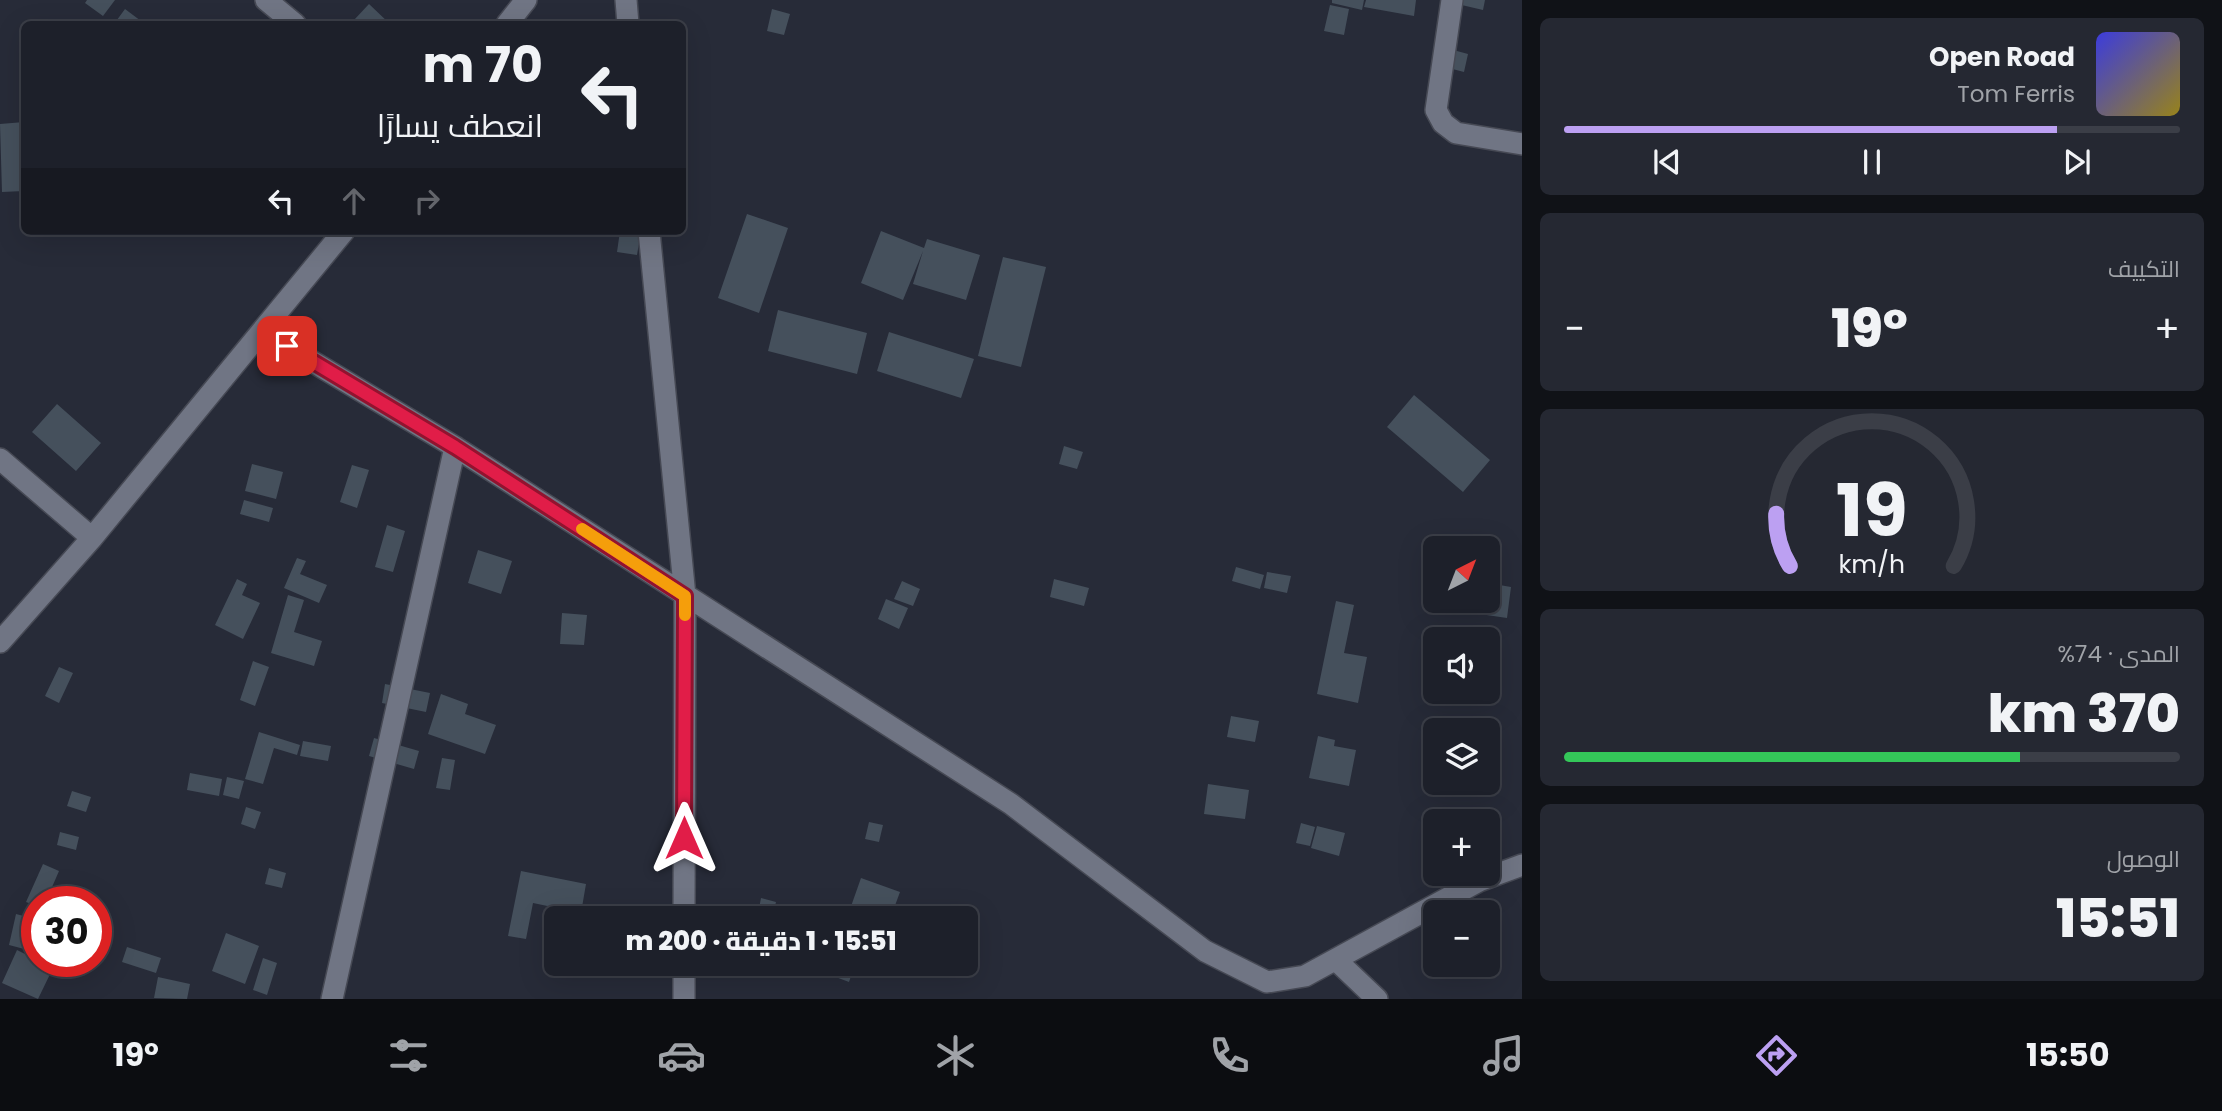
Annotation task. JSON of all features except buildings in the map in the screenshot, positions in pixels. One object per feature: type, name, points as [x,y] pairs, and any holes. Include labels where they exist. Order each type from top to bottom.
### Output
[{"type":"street","points":[[266,0],[291,21]]},
{"type":"street","points":[[509,21],[526,0]]},
{"type":"street","points":[[626,0],[628,21]]},
{"type":"street","points":[[1452,0],[1436,110],[1443,123],[1456,132],[1522,144]]},
{"type":"street","points":[[0,642],[92,538],[341,235]]},
{"type":"street","points":[[649,235],[685,596],[684,906]]},
{"type":"street","points":[[263,332],[455,447],[1011,804],[1205,951],[1267,982],[1305,976],[1479,881],[1522,865]]},
{"type":"street","points":[[332,999],[455,447]]},
{"type":"street","points":[[0,459],[92,538]]},
{"type":"street","points":[[1336,960],[1377,999]]},
{"type":"street","points":[[684,976],[684,999]]},
{"type":"slow traffic","points":[[582,529],[685,596],[685,615]]},
{"type":"route","points":[[287,346],[455,447],[685,596],[684,838]]}]
